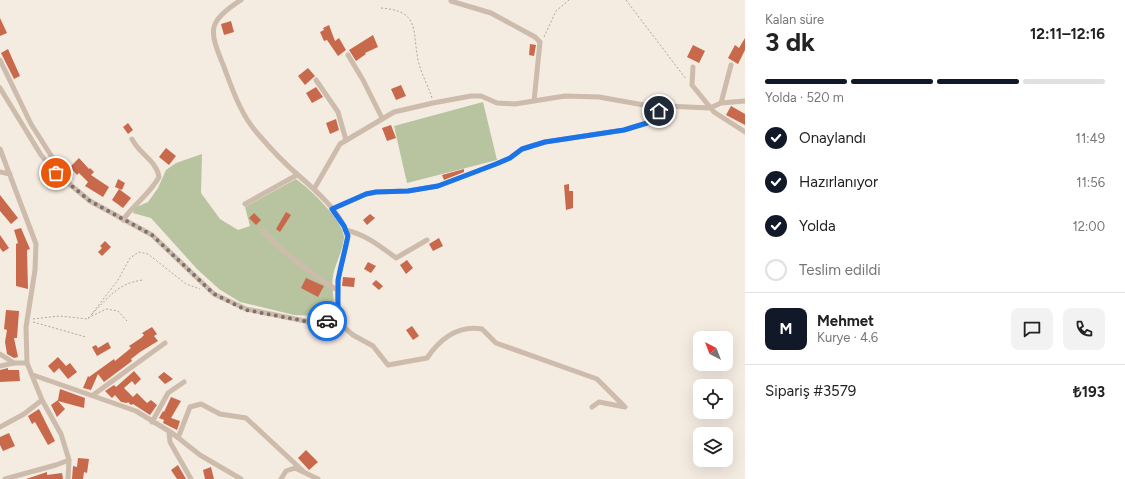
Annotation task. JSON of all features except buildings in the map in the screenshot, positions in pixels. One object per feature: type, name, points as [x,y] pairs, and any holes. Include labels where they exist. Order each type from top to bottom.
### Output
[{"type":"street","points":[[0,88],[41,155],[56,173],[90,201],[152,235],[214,294],[246,310],[310,322],[328,321],[333,318],[338,308],[337,290],[348,236],[332,209],[314,189],[298,175],[257,133],[240,108],[217,49],[213,32],[215,21],[221,13],[240,0]]},
{"type":"street","points":[[450,1],[491,13],[536,37],[540,42],[534,101]]},
{"type":"street","points":[[348,55],[363,80],[382,118]]},
{"type":"street","points":[[0,60],[31,124],[59,168]]},
{"type":"street","points":[[721,103],[731,65]]},
{"type":"street","points":[[693,67],[692,85],[710,108],[745,132]]},
{"type":"street","points":[[316,80],[338,112],[346,140]]},
{"type":"street","points":[[314,189],[340,144],[394,112],[433,103],[470,96],[482,96],[503,103],[515,104],[565,96],[581,96],[599,97],[621,102],[710,108],[721,103],[745,101]]},
{"type":"street","points":[[332,209],[366,194],[376,192],[408,191],[438,186],[510,158],[522,149],[545,142],[624,130],[647,123],[665,106]]},
{"type":"street","points":[[123,220],[137,202],[150,192],[159,177],[155,166],[138,148],[132,139]]},
{"type":"street","points":[[0,150],[36,244],[35,270],[27,320],[27,363],[42,400],[61,434],[69,460],[68,479]]},
{"type":"street","points":[[0,172],[10,174]]},
{"type":"street","points":[[245,204],[298,175]]},
{"type":"street","points":[[345,230],[354,232],[374,242],[396,258],[427,240]]},
{"type":"street","points":[[263,231],[277,246],[337,290]]},
{"type":"street","points":[[333,318],[353,335],[373,346],[388,366],[427,358],[433,349],[449,335],[465,328],[482,329],[496,343],[598,379],[625,407],[599,402],[592,407]]},
{"type":"street","points":[[93,395],[165,343]]},
{"type":"street","points":[[0,354],[14,364]]},
{"type":"street","points":[[0,366],[27,363]]},
{"type":"street","points":[[33,375],[136,411],[178,438],[200,455],[241,479]]},
{"type":"street","points":[[152,422],[168,393],[184,382]]},
{"type":"street","points":[[0,427],[24,414],[42,400]]},
{"type":"street","points":[[178,438],[190,407],[201,404],[220,414],[246,418],[304,472]]},
{"type":"street","points":[[169,432],[170,442],[190,479]]},
{"type":"street","points":[[5,479],[69,460]]},
{"type":"street","points":[[281,479],[286,471],[295,468],[318,479]]},
{"type":"path","points":[[540,42],[547,34],[556,11],[569,0]]},
{"type":"path","points":[[626,0],[692,85]]},
{"type":"path","points":[[381,8],[402,12],[412,22],[422,75],[429,89],[433,103]]},
{"type":"path","points":[[88,319],[118,280],[130,258],[139,252],[148,254],[186,284],[200,289]]},
{"type":"path","points":[[88,319],[112,293],[129,282],[143,280]]},
{"type":"path","points":[[27,320],[59,316],[88,319],[106,309],[118,311],[127,321]]},
{"type":"path","points":[[27,320],[86,337]]},
{"type":"green space","points":[[483,102],[497,160],[407,183],[394,126]]},
{"type":"green space","points":[[202,154],[201,193],[220,219],[238,230],[250,226],[245,207],[296,179],[317,197],[333,215],[343,231],[344,238],[333,275],[335,308],[329,317],[323,318],[317,316],[294,315],[240,302],[219,289],[197,269],[151,218],[133,213],[134,208],[148,202],[158,188],[166,170],[176,163]]},
{"type":"way so far","points":[[56,173],[69,186],[90,201],[152,235],[214,294],[246,310],[264,312],[310,322],[327,321]]},
{"type":"route","points":[[327,321],[333,318],[338,308],[338,280],[348,236],[344,226],[332,209],[366,194],[376,192],[408,191],[438,186],[510,158],[522,149],[545,142],[624,130],[647,123],[659,111]]}]
